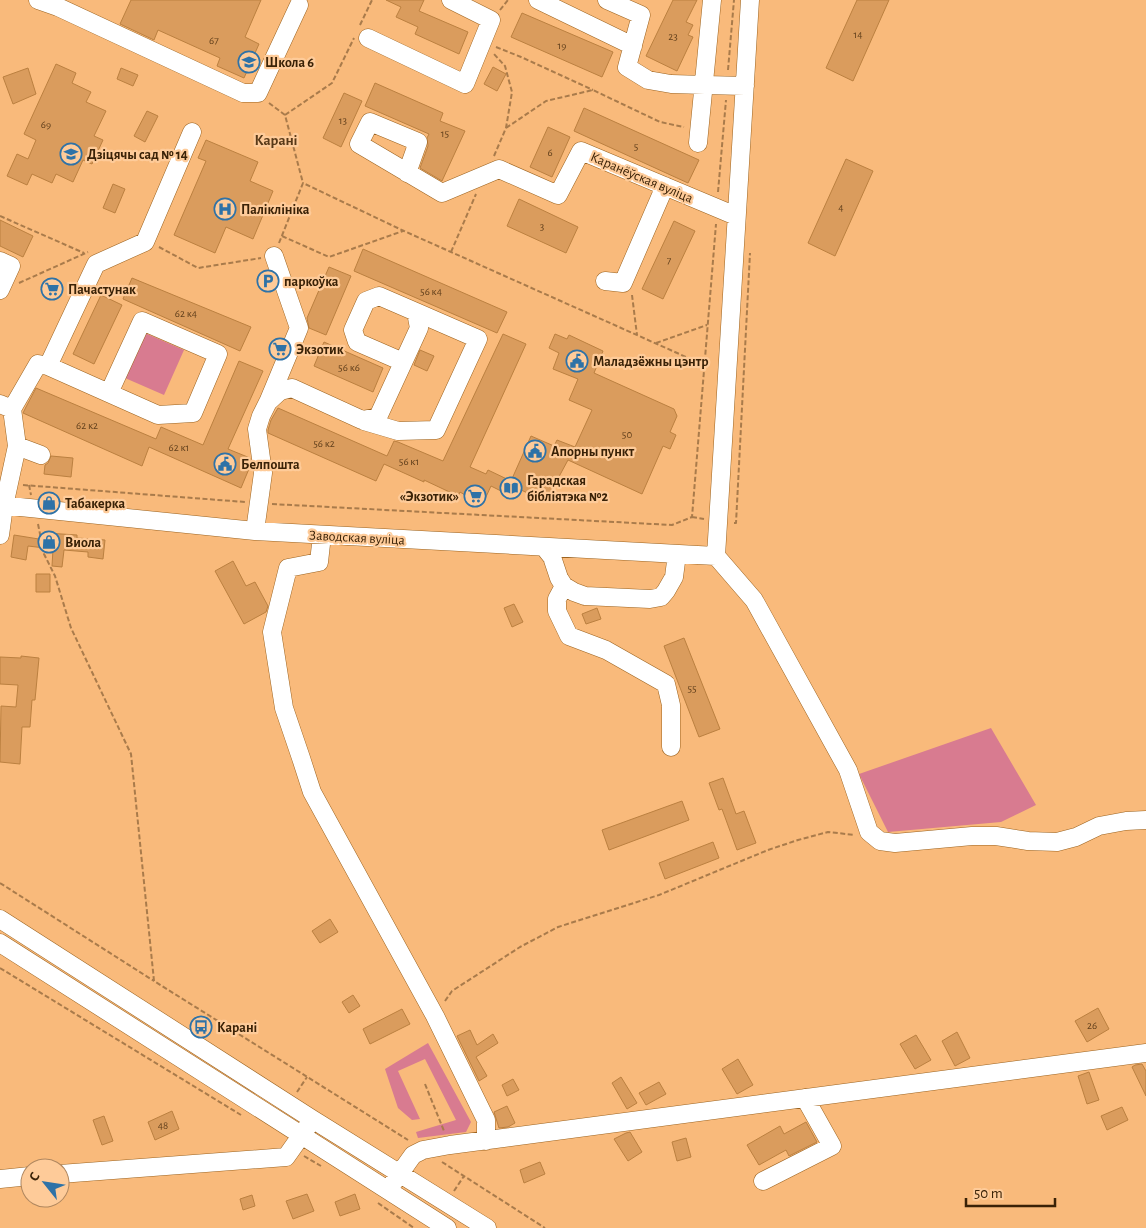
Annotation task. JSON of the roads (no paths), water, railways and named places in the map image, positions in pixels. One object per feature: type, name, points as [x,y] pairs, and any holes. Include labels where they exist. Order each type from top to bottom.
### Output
[{"type":"street","points":[[38,0],[58,7],[243,93],[258,93],[299,5]]},
{"type":"street","points":[[361,32],[465,84],[491,20],[451,0]]},
{"type":"street","points":[[538,0],[633,46]]},
{"type":"street","points":[[607,0],[641,15],[627,68],[648,80],[671,84],[736,85]]},
{"type":"street","points":[[699,137],[712,0]]},
{"type":"street","points":[[750,0],[736,85],[736,216],[716,556],[754,600],[848,770],[869,832],[880,841],[895,843],[972,836],[996,836],[1057,842],[1076,837],[1100,826],[1126,821],[1146,820]]},
{"type":"street","points":[[48,366],[96,264],[145,242],[192,132]]},
{"type":"street","name":"Каранёўская вуліца","points":[[407,173],[442,193],[499,169],[558,195],[581,151],[736,216]]},
{"type":"street","points":[[605,282],[623,283],[665,186]]},
{"type":"street","points":[[256,531],[263,473],[257,429],[298,328],[274,256]]},
{"type":"street","points":[[0,261],[11,266],[0,290]]},
{"type":"street","points":[[268,402],[280,391],[292,388],[362,420],[398,431],[436,430],[478,339],[379,296],[366,301],[353,330],[357,342],[403,362]]},
{"type":"street","points":[[362,420],[378,417],[419,328],[416,312]]},
{"type":"street","points":[[0,535],[2,506],[17,446],[6,406],[38,364],[48,366],[158,415],[193,413],[218,354],[142,321],[109,393]]},
{"type":"street","points":[[17,446],[41,455]]},
{"type":"street","name":"Заводская вуліца","points":[[2,506],[256,531],[716,556]]},
{"type":"street","points":[[322,535],[320,562],[288,568],[272,632],[284,708],[312,792],[435,1016],[486,1120],[486,1141]]},
{"type":"street","points":[[544,547],[552,557],[559,578],[564,586],[585,596],[650,599],[661,597],[674,577],[677,554]]},
{"type":"street","points":[[564,586],[557,599],[557,611],[569,636],[606,650],[666,684],[671,705],[671,747]]},
{"type":"street","points":[[0,919],[312,1119],[487,1228]]},
{"type":"street","points":[[0,943],[296,1142],[380,1195],[447,1228]]},
{"type":"street","points":[[380,1195],[399,1174],[412,1155],[423,1150],[1146,1053]]},
{"type":"street","points":[[763,1181],[832,1146],[805,1098]]},
{"type":"street","points":[[70,1173],[286,1157],[312,1119]]},
{"type":"street","points":[[0,1179],[20,1177]]},
{"type":"place","name":"Школа 6","points":[[249,62]]},
{"type":"place","name":"Дзіцячы сад № 14","points":[[71,154]]},
{"type":"place","name":"Паліклініка","points":[[225,209]]},
{"type":"place","name":"паркоўка","points":[[268,281]]},
{"type":"place","name":"Пачастунак","points":[[52,289]]},
{"type":"place","name":"Экзотик","points":[[280,349]]},
{"type":"place","name":"Маладзёжны цэнтр","points":[[577,361]]},
{"type":"place","name":"Апорны пункт","points":[[535,451]]},
{"type":"place","name":"Белпошта","points":[[225,464]]},
{"type":"place","name":"Гарадская бібліятэка №2","points":[[511,488]]},
{"type":"place","name":"«Экзотик»","points":[[475,496]]},
{"type":"place","name":"Табакерка","points":[[49,503]]},
{"type":"place","name":"Виола","points":[[49,542]]},
{"type":"place","name":"Карані","points":[[201,1027]]},
{"type":"district","name":"Карані","points":[[276,140]]}]
